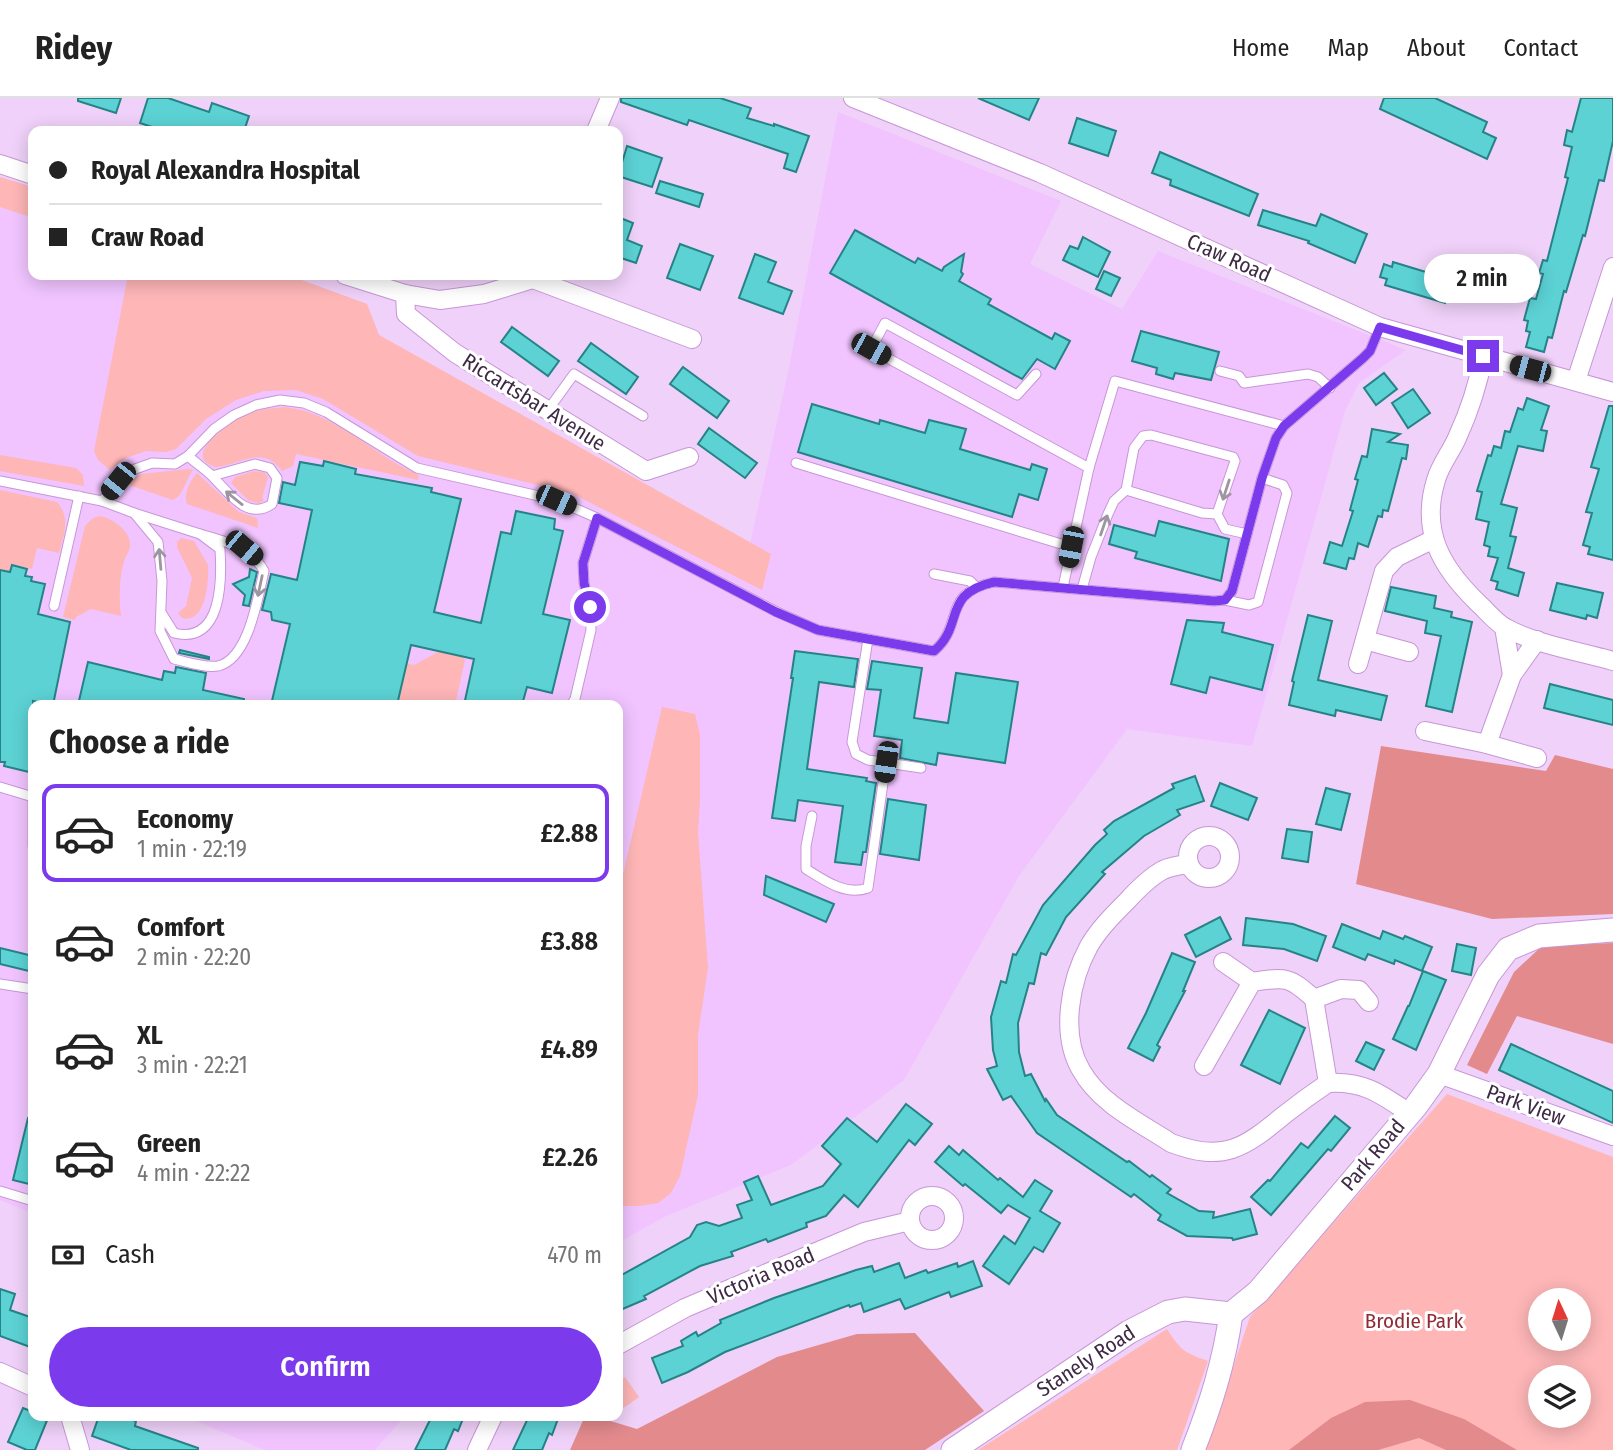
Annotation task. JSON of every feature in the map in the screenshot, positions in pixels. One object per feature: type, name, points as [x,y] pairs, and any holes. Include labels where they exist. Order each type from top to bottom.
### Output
[{"type":"street","points":[[598,126],[610,98]]},
{"type":"street","name":"Craw Road","points":[[853,98],[1040,173],[1380,327],[1613,392]]},
{"type":"street","points":[[0,164],[28,173]]},
{"type":"street","points":[[1576,382],[1613,267]]},
{"type":"street","points":[[361,280],[405,294],[440,300],[484,294],[525,280]]},
{"type":"street","points":[[542,280],[692,339]]},
{"type":"street","name":"Riccartsbar Avenue","points":[[405,294],[406,314],[456,352],[646,471],[689,457]]},
{"type":"street","points":[[1483,356],[1478,385],[1458,437],[1437,477],[1431,499],[1434,539],[1444,563],[1456,582],[1504,627],[1537,640],[1613,661]]},
{"type":"street","points":[[1358,664],[1384,571],[1397,556],[1434,539]]},
{"type":"street","points":[[1504,627],[1512,676]]},
{"type":"street","points":[[1365,640],[1409,652]]},
{"type":"street","points":[[1487,744],[1512,676],[1537,640]]},
{"type":"street","points":[[1425,731],[1537,758]]},
{"type":"street","points":[[1189,864],[1164,869],[1140,888],[1105,923],[1089,947],[1079,971],[1069,1025],[1072,1045],[1079,1068],[1103,1098],[1171,1143],[1208,1152],[1229,1151],[1241,1147],[1328,1083],[1348,1082],[1377,1091],[1409,1113]]},
{"type":"street","name":"Park Road","points":[[1231,1314],[1258,1292],[1439,1074],[1488,975],[1508,949],[1539,936],[1613,930]]},
{"type":"street","points":[[1223,962],[1252,982],[1281,978],[1295,982],[1314,999],[1328,1083]]},
{"type":"street","points":[[1204,1066],[1252,982]]},
{"type":"street","points":[[1314,999],[1340,989],[1359,990],[1369,1002]]},
{"type":"street","name":"Park View","points":[[1439,1074],[1613,1136]]},
{"type":"street","name":"Victoria Road","points":[[623,1342],[685,1308],[821,1250],[864,1232],[910,1222]]},
{"type":"street","name":"Stanely Road","points":[[953,1450],[1129,1332],[1168,1312],[1185,1309],[1231,1314]]},
{"type":"street","points":[[1193,1450],[1212,1401],[1226,1347],[1231,1314]]},
{"type":"street","points":[[0,1373],[28,1385]]},
{"type":"street","points":[[71,1421],[80,1450]]},
{"type":"street","points":[[477,1450],[491,1421]]},
{"type":"lane","points":[[1036,374],[1017,395],[885,323],[871,349],[1089,468]]},
{"type":"lane","points":[[1225,600],[1232,591],[1262,478],[1276,438],[1284,426],[1370,351],[1380,327]]},
{"type":"lane","points":[[1220,371],[1239,376],[1244,383],[1308,374],[1318,377],[1330,388]]},
{"type":"lane","points":[[548,410],[574,374],[643,416]]},
{"type":"lane","points":[[1063,587],[1089,468],[1115,381],[1284,426]]},
{"type":"lane","points":[[102,501],[127,472],[152,463],[175,464],[188,456],[214,429],[234,415],[256,405],[280,400],[303,403],[326,412],[417,468],[556,500],[597,518],[776,612],[818,630],[934,651],[946,642],[957,603],[975,586],[994,582],[1225,600],[1249,606],[1258,603],[1287,493],[1287,488],[1283,485],[1262,478]]},
{"type":"lane","points":[[1082,589],[1091,556],[1108,514],[1114,501],[1126,490],[1134,448],[1143,436],[1151,435],[1233,457],[1235,461],[1217,514],[1225,529],[1247,534]]},
{"type":"lane","points":[[188,456],[247,508],[265,508],[272,503],[276,478],[270,467],[255,464],[212,476]]},
{"type":"lane","points":[[796,463],[1071,547]]},
{"type":"lane","points":[[0,481],[102,501],[244,548],[257,559],[264,570],[252,624],[232,658],[224,664],[214,667],[174,659],[160,631],[162,614],[158,542],[134,513]]},
{"type":"lane","points":[[1126,490],[1202,513],[1217,514]]},
{"type":"lane","points":[[54,606],[79,496]]},
{"type":"lane","points":[[574,700],[590,630],[590,607],[584,583],[583,563],[597,518]]},
{"type":"lane","points":[[162,614],[174,633],[187,636],[201,632],[212,620],[222,575],[220,549],[200,534]]},
{"type":"lane","points":[[934,574],[970,580],[975,586]]},
{"type":"lane","points":[[868,639],[852,742],[856,754],[868,760],[921,768]]},
{"type":"lane","points":[[812,817],[806,846],[806,869],[828,883],[858,892],[868,888],[886,762]]},
{"type":"lane","points":[[0,787],[28,796]]},
{"type":"lane","points":[[0,984],[28,988]]},
{"type":"lane","points":[[0,1191],[28,1199]]},
{"type":"shaded area","points":[[838,112],[1061,201],[1030,264],[1122,309],[1158,251],[1406,350],[1359,383],[1345,411],[1252,746],[1127,729],[1019,876],[904,1080],[791,1165],[664,1217],[623,1240],[623,700],[28,700],[28,1212],[0,1200],[0,177],[28,185],[28,280],[302,280],[367,304],[379,335],[750,544],[790,363]]},
{"type":"shaded area","points":[[1381,746],[1546,771],[1555,755],[1613,769],[1613,914],[1492,919],[1356,884]]},
{"type":"shaded area","points":[[1613,943],[1613,1044],[1517,1016],[1487,1074],[1467,1065],[1514,972],[1542,946]]},
{"type":"shaded area","points":[[915,1333],[984,1411],[925,1450],[570,1450],[583,1421],[611,1421],[637,1429],[777,1357],[857,1334]]},
{"type":"shaded area","points":[[1410,1400],[1464,1419],[1517,1450],[1446,1450],[1419,1438],[1378,1450],[1289,1450],[1331,1418],[1365,1402]]},
{"type":"shaded area","points":[[196,1421],[401,1421],[375,1450],[265,1450]]},
{"type":"green space","points":[[0,177],[28,185],[28,216],[0,207]]},
{"type":"green space","points":[[127,280],[302,280],[367,304],[379,335],[771,554],[762,590],[571,493],[418,456],[323,399],[296,390],[264,391],[236,400],[206,419],[176,449],[166,452],[146,451],[126,458],[110,470],[98,460],[94,451]]},
{"type":"green space","points":[[286,407],[310,413],[340,427],[419,475],[418,480],[296,454],[293,466],[282,471],[274,463],[259,457],[215,467],[205,462],[203,455],[206,447],[231,423],[252,412]]},
{"type":"green space","points":[[0,455],[76,468],[83,475],[84,486],[0,471]]},
{"type":"green space","points":[[193,470],[182,491],[173,500],[129,485],[130,480],[141,474]]},
{"type":"green space","points":[[254,471],[264,472],[268,477],[262,498],[264,500],[260,503],[249,501],[231,483],[235,477]]},
{"type":"green space","points":[[197,473],[239,512],[257,518],[258,528],[187,504],[188,488]]},
{"type":"green space","points":[[0,490],[57,502],[65,520],[59,553],[37,548],[32,569],[12,564],[9,571],[0,569]]},
{"type":"green space","points":[[100,516],[120,526],[129,540],[130,547],[120,581],[121,616],[91,609],[75,620],[63,617],[85,526],[93,518]]},
{"type":"green space","points":[[181,538],[194,541],[208,565],[204,600],[196,615],[190,618],[182,618],[178,613],[186,606],[192,578],[177,547]]},
{"type":"green space","points":[[440,651],[463,657],[465,660],[456,700],[364,700],[374,656],[414,665]]},
{"type":"green space","points":[[662,707],[695,714],[700,735],[698,832],[708,968],[698,1035],[698,1095],[680,1176],[671,1193],[658,1203],[639,1206],[623,1206],[623,875]]},
{"type":"green space","name":"Brodie Park","points":[[1447,1094],[1613,1157],[1613,1450],[1205,1450],[1250,1317]]},
{"type":"green space","points":[[1167,1329],[1184,1350],[1208,1361],[1177,1450],[978,1450]]},
{"type":"green space","points":[[625,1377],[639,1397],[623,1408]]},
{"type":"building","points":[[78,98],[121,98],[116,113],[78,101]]},
{"type":"building","points":[[148,98],[168,98],[209,112],[212,103],[249,116],[246,126],[149,126],[140,123]]},
{"type":"building","points":[[621,98],[720,98],[751,108],[747,118],[809,136],[796,172],[784,168],[788,154],[689,120],[687,125],[621,102]]},
{"type":"building","points":[[978,98],[1039,98],[1029,120]]},
{"type":"building","points":[[1384,98],[1435,98],[1487,122],[1483,132],[1496,138],[1487,159],[1380,109]]},
{"type":"building","points":[[1581,98],[1613,98],[1613,141],[1604,181],[1599,180],[1585,236],[1583,235],[1566,292],[1564,291],[1552,338],[1548,337],[1544,352],[1526,347],[1530,332],[1526,331],[1528,321],[1524,320],[1530,298],[1536,299],[1543,274],[1539,273],[1543,260],[1547,261],[1568,178],[1565,177],[1572,147],[1564,145],[1567,130],[1572,132]]},
{"type":"building","points":[[1077,118],[1116,131],[1108,156],[1069,143]]},
{"type":"building","points":[[627,146],[662,158],[652,187],[623,178],[623,159]]},
{"type":"building","points":[[1160,152],[1258,194],[1249,216],[1170,185],[1171,180],[1152,173]]},
{"type":"building","points":[[660,181],[703,194],[699,207],[656,193]]},
{"type":"building","points":[[1263,210],[1316,226],[1321,214],[1367,234],[1355,263],[1308,243],[1309,241],[1258,225]]},
{"type":"building","points":[[623,219],[633,223],[627,240],[642,246],[636,263],[623,259]]},
{"type":"building","points":[[855,230],[915,263],[918,258],[942,271],[964,254],[963,274],[959,281],[991,299],[988,304],[1052,339],[1055,333],[1070,341],[1055,369],[1037,359],[1022,379],[830,273]]},
{"type":"building","points":[[1083,237],[1110,252],[1098,277],[1063,260],[1070,246],[1078,249]]},
{"type":"building","points":[[680,244],[713,256],[700,290],[667,278]]},
{"type":"building","points":[[755,254],[776,262],[768,282],[792,291],[783,314],[739,298]]},
{"type":"building","points":[[1393,262],[1452,280],[1445,303],[1385,285],[1387,279],[1380,277],[1384,264],[1392,267]]},
{"type":"building","points":[[1104,271],[1120,278],[1111,296],[1096,289]]},
{"type":"building","points":[[512,327],[559,361],[548,376],[501,342]]},
{"type":"building","points":[[1141,331],[1219,352],[1211,380],[1175,373],[1173,379],[1156,374],[1157,368],[1132,361]]},
{"type":"building","points":[[591,343],[638,377],[626,394],[578,361]]},
{"type":"building","points":[[683,367],[729,401],[717,418],[670,384]]},
{"type":"building","points":[[1384,373],[1397,389],[1376,405],[1364,388]]},
{"type":"building","points":[[1413,389],[1430,413],[1408,428],[1392,403]]},
{"type":"building","points":[[1527,398],[1549,406],[1541,430],[1547,431],[1543,451],[1518,446],[1501,504],[1517,508],[1510,536],[1516,537],[1508,568],[1524,573],[1518,596],[1496,589],[1498,582],[1491,580],[1498,558],[1488,556],[1490,547],[1484,545],[1489,522],[1476,519],[1482,492],[1477,491],[1488,455],[1491,456],[1494,446],[1501,448],[1505,431],[1510,432],[1518,408],[1523,410]]},
{"type":"building","points":[[812,404],[879,424],[880,420],[925,433],[929,420],[966,429],[960,449],[1030,470],[1032,464],[1047,469],[1038,500],[1019,494],[1012,517],[798,452]]},
{"type":"building","points":[[1609,406],[1613,406],[1613,560],[1588,554],[1590,547],[1583,545],[1592,513],[1586,512],[1599,469],[1591,467]]},
{"type":"building","points":[[709,428],[757,463],[745,478],[698,444]]},
{"type":"building","points":[[1372,429],[1400,434],[1388,442],[1408,445],[1406,459],[1402,458],[1388,511],[1383,510],[1382,517],[1378,516],[1368,547],[1358,543],[1354,559],[1349,558],[1346,569],[1324,563],[1330,542],[1342,546],[1353,511],[1350,510],[1358,480],[1355,479],[1362,456],[1367,457]]},
{"type":"building","points":[[324,461],[356,469],[355,474],[432,488],[431,492],[461,499],[434,612],[481,623],[501,532],[511,534],[516,511],[555,519],[554,529],[563,531],[543,614],[570,620],[552,693],[527,687],[523,700],[465,700],[474,659],[411,645],[398,700],[272,700],[290,624],[272,620],[271,612],[262,610],[271,574],[297,580],[312,510],[279,503],[283,482],[295,485],[300,462],[323,466]]},
{"type":"building","points":[[1159,521],[1229,539],[1221,581],[1135,558],[1137,552],[1109,544],[1114,525],[1155,536]]},
{"type":"building","points":[[12,565],[27,569],[25,576],[32,577],[31,581],[45,584],[38,614],[70,622],[54,700],[28,700],[28,772],[4,766],[5,762],[0,762],[0,570],[10,572]]},
{"type":"building","points":[[250,569],[257,572],[249,606],[243,605],[245,595],[233,584],[249,577]]},
{"type":"building","points":[[1557,583],[1603,593],[1597,618],[1587,615],[1586,619],[1550,610]]},
{"type":"building","points":[[1391,587],[1436,596],[1434,608],[1452,612],[1451,617],[1472,622],[1452,712],[1426,706],[1441,636],[1425,633],[1427,621],[1385,611]]},
{"type":"building","points":[[1308,615],[1332,621],[1318,680],[1387,696],[1381,720],[1336,710],[1335,716],[1289,705]]},
{"type":"building","points":[[1187,620],[1224,623],[1222,632],[1273,645],[1262,690],[1210,677],[1206,693],[1171,684]]},
{"type":"building","points":[[180,650],[209,657],[209,659],[179,653]]},
{"type":"building","points":[[795,651],[858,659],[854,687],[819,682],[807,769],[867,778],[866,781],[876,783],[866,852],[863,852],[861,865],[835,862],[843,806],[798,800],[795,821],[772,818]]},
{"type":"building","points":[[872,661],[922,668],[914,718],[948,723],[956,673],[1018,682],[1005,763],[938,753],[936,765],[900,758],[902,740],[874,736],[881,690],[867,689]]},
{"type":"building","points":[[88,662],[162,680],[164,671],[175,673],[176,667],[206,673],[203,690],[244,699],[244,700],[79,700]]},
{"type":"building","points":[[1550,684],[1613,700],[1613,725],[1544,708]]},
{"type":"building","points":[[1195,776],[1204,801],[1177,810],[1180,815],[1144,836],[1102,872],[1105,874],[1066,917],[1046,955],[1041,953],[1034,984],[1029,983],[1018,1023],[1019,1052],[1025,1076],[1031,1074],[1045,1101],[1046,1099],[1057,1115],[1150,1177],[1152,1175],[1171,1189],[1167,1193],[1199,1211],[1214,1212],[1213,1218],[1250,1209],[1257,1234],[1233,1240],[1187,1236],[1158,1220],[1161,1215],[1134,1194],[1131,1197],[1037,1133],[1011,1096],[1003,1100],[987,1069],[997,1066],[991,1017],[1001,981],[1006,983],[1013,954],[1016,955],[1043,905],[1107,834],[1104,830],[1114,821],[1174,788],[1172,784]]},
{"type":"building","points":[[1220,783],[1257,798],[1248,820],[1211,806]]},
{"type":"building","points":[[1326,788],[1350,794],[1341,830],[1316,824]]},
{"type":"building","points":[[888,799],[926,805],[919,860],[880,854]]},
{"type":"building","points":[[1287,829],[1312,832],[1308,862],[1282,858]]},
{"type":"building","points":[[766,876],[834,904],[826,922],[764,895]]},
{"type":"building","points":[[1220,917],[1231,939],[1196,957],[1185,935]]},
{"type":"building","points":[[1246,918],[1293,924],[1326,936],[1317,961],[1284,949],[1243,945]]},
{"type":"building","points":[[1342,924],[1380,939],[1383,931],[1432,947],[1422,971],[1395,960],[1394,964],[1368,954],[1365,960],[1333,947]]},
{"type":"building","points":[[1457,944],[1476,948],[1471,975],[1452,971]]},
{"type":"building","points":[[0,948],[28,955],[28,971],[0,964]]},
{"type":"building","points":[[1172,953],[1195,962],[1185,991],[1157,1045],[1160,1047],[1153,1061],[1128,1048]]},
{"type":"building","points":[[1423,971],[1446,980],[1416,1050],[1393,1039]]},
{"type":"building","points":[[1269,1010],[1305,1028],[1280,1084],[1241,1065]]},
{"type":"building","points":[[1366,1042],[1384,1050],[1374,1070],[1356,1061]]},
{"type":"building","points":[[1511,1044],[1613,1091],[1613,1123],[1499,1070]]},
{"type":"building","points":[[906,1104],[932,1124],[915,1145],[909,1140],[858,1207],[844,1195],[826,1216],[806,1223],[807,1227],[731,1252],[733,1256],[700,1266],[644,1296],[646,1299],[623,1309],[623,1274],[690,1237],[697,1225],[706,1222],[719,1226],[742,1218],[737,1205],[752,1200],[744,1182],[758,1176],[771,1205],[823,1186],[841,1164],[822,1146],[847,1118],[877,1142]]},
{"type":"building","points":[[1335,1116],[1350,1128],[1331,1151],[1328,1149],[1271,1215],[1251,1197],[1270,1181],[1301,1143],[1308,1148]]},
{"type":"building","points":[[28,1118],[28,1184],[13,1180]]},
{"type":"building","points":[[949,1146],[959,1155],[963,1150],[1023,1197],[1035,1180],[1052,1191],[1040,1211],[1060,1223],[1043,1252],[1034,1247],[1009,1284],[983,1266],[1004,1236],[1015,1244],[1030,1218],[1008,1205],[1001,1213],[935,1162]]},
{"type":"building","points":[[973,1261],[982,1286],[951,1297],[949,1292],[905,1309],[900,1299],[864,1312],[861,1303],[850,1307],[849,1305],[725,1352],[662,1383],[652,1358],[683,1346],[681,1341],[696,1332],[698,1336],[721,1323],[720,1320],[856,1270],[872,1266],[874,1272],[899,1263],[905,1278],[926,1270],[928,1273],[957,1263],[958,1267]]},
{"type":"building","points":[[0,1289],[15,1294],[10,1310],[28,1316],[28,1346],[0,1336]]},
{"type":"building","points":[[23,1408],[28,1410],[28,1421],[47,1421],[35,1450],[27,1450],[8,1442]]},
{"type":"building","points":[[97,1421],[136,1421],[135,1426],[198,1450],[131,1450],[92,1436]]},
{"type":"building","points":[[430,1421],[462,1421],[458,1431],[454,1429],[445,1450],[415,1450]]},
{"type":"building","points":[[527,1421],[557,1421],[542,1450],[513,1450]]},
{"type":"route","points":[[590,607],[584,583],[583,563],[597,518],[776,612],[818,630],[934,651],[946,642],[957,603],[975,586],[994,582],[1225,600],[1232,591],[1262,478],[1276,438],[1284,426],[1370,351],[1380,327],[1483,356]]}]
